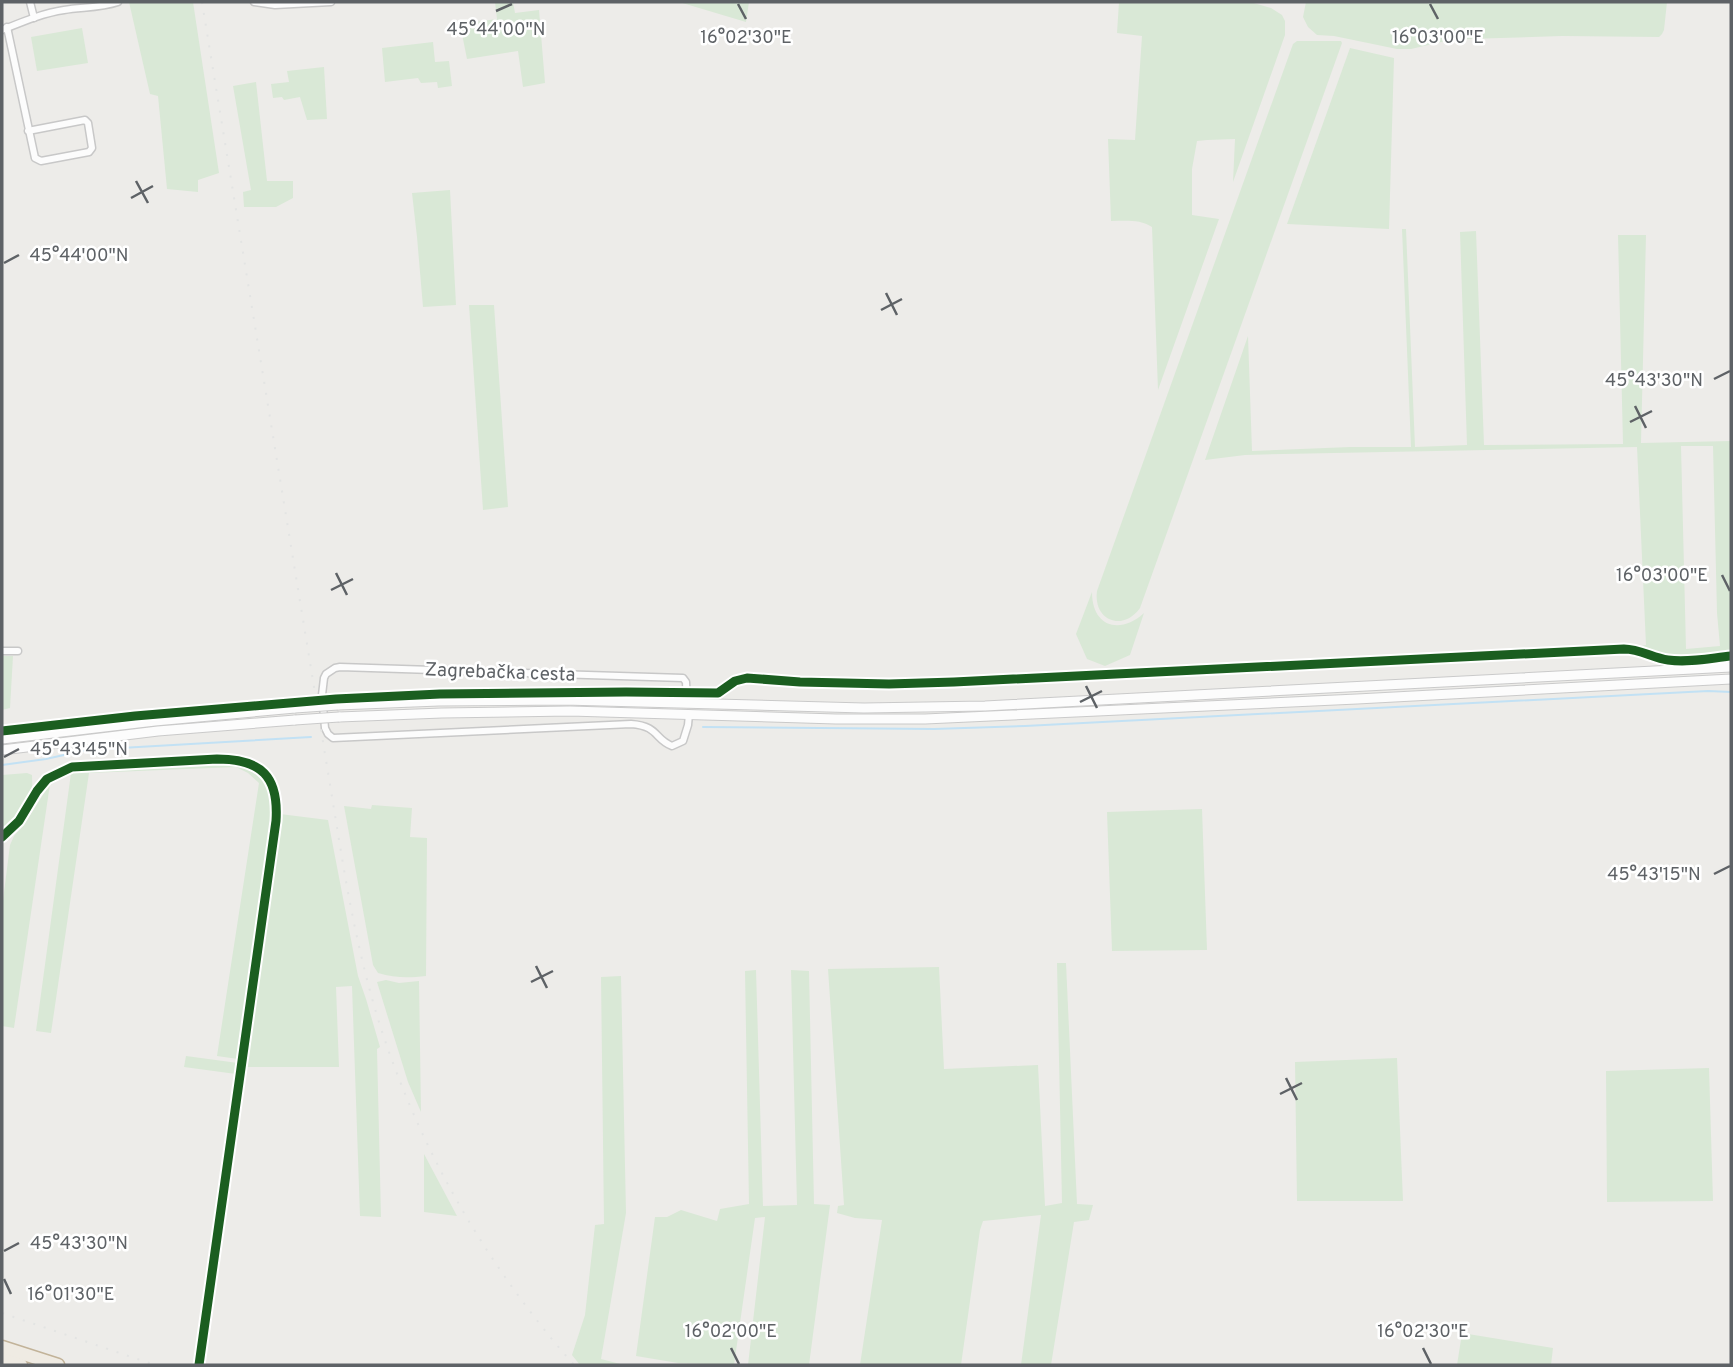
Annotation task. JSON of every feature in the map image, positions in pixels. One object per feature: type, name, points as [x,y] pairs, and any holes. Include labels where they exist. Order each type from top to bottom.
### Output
[{"type":"highway","points":[[2,1347],[58,1365]]},
{"type":"highway","points":[[2,1359],[21,1365]]},
{"type":"main road","name":"Zagrebačka cesta","points":[[2,739],[155,720],[338,705],[522,700],[864,708],[985,706],[1731,667]]},
{"type":"main road","name":"Zagrebačka cesta","points":[[2,750],[158,731],[339,717],[520,711],[883,719],[987,717],[1731,679]]},
{"type":"street","points":[[30,2],[34,18]]},
{"type":"street","points":[[28,131],[85,120],[88,123],[92,148],[89,152],[37,160],[34,156],[28,131],[4,29],[64,10],[106,6],[118,2]]},
{"type":"street","points":[[254,2],[275,5],[331,2]]},
{"type":"street","points":[[2,651],[18,651]]},
{"type":"street","name":"Zagrebačka cesta","points":[[687,703],[688,688],[683,678],[340,667],[326,674],[322,695],[326,731],[336,738],[631,724],[652,729],[666,744],[675,746],[686,734],[689,714]]},
{"type":"street","points":[[2,836],[16,825],[47,779],[72,767],[240,760],[259,768],[275,792],[276,821],[199,1365]]},
{"type":"green space","points":[[129,2],[193,2],[219,173],[198,180],[198,192],[167,189],[158,96],[150,94]]},
{"type":"green space","points":[[495,2],[513,2],[515,13],[539,10],[545,83],[523,87],[518,51],[467,59],[460,24],[497,19]]},
{"type":"green space","points":[[679,2],[749,2],[746,22]]},
{"type":"green space","points":[[1119,2],[1250,2],[1271,8],[1282,15],[1285,21],[1285,35],[1233,182],[1235,139],[1197,141],[1192,169],[1192,215],[1219,219],[1158,390],[1152,227],[1137,222],[1111,221],[1108,139],[1135,140],[1142,36],[1117,33]]},
{"type":"green space","points":[[1306,2],[1667,2],[1664,30],[1659,37],[1467,39],[1397,49],[1317,35],[1308,27],[1303,17]]},
{"type":"green space","points":[[82,28],[88,63],[37,71],[31,37]]},
{"type":"green space","points":[[1297,41],[1342,43],[1140,608],[1126,620],[1111,620],[1100,610],[1097,591],[1293,44]]},
{"type":"green space","points":[[433,42],[435,62],[449,61],[452,86],[438,88],[437,82],[421,83],[418,78],[385,82],[382,48]]},
{"type":"green space","points":[[1350,48],[1394,58],[1389,229],[1287,224]]},
{"type":"green space","points":[[324,67],[327,119],[307,120],[300,97],[284,100],[282,97],[273,98],[271,84],[289,82],[287,71]]},
{"type":"green space","points":[[256,82],[267,181],[293,181],[293,198],[276,207],[244,207],[243,192],[251,190],[233,86]]},
{"type":"green space","points":[[450,190],[456,305],[423,307],[412,193]]},
{"type":"green space","points":[[1402,229],[1406,229],[1415,447],[1467,445],[1460,232],[1476,231],[1484,445],[1623,444],[1618,235],[1646,235],[1641,443],[1731,441],[1731,655],[1667,659],[1632,648],[1646,645],[1637,447],[1245,455],[1205,460],[1248,336],[1252,451],[1411,447]],"holes":[[[1681,446],[1713,446],[1720,646],[1686,649]]]},
{"type":"green space","points":[[469,305],[494,305],[508,507],[483,510]]},
{"type":"green space","points":[[1092,592],[1097,613],[1109,624],[1126,624],[1144,613],[1130,655],[1105,666],[1087,659],[1076,634]]},
{"type":"green space","points":[[2,656],[13,656],[10,708],[2,710]]},
{"type":"green space","points":[[223,763],[251,770],[264,780],[273,807],[238,1059],[217,1056],[259,783],[236,767],[89,773],[51,1033],[36,1031],[71,773],[90,769]]},
{"type":"green space","points":[[2,775],[32,775],[29,798],[15,818],[2,830]]},
{"type":"green space","points":[[50,784],[14,1028],[2,1026],[2,908],[10,845]]},
{"type":"green space","points":[[372,805],[412,808],[410,837],[427,838],[426,976],[384,975],[378,973],[373,965],[344,806],[371,809]]},
{"type":"green space","points":[[1202,809],[1207,950],[1112,951],[1107,812]]},
{"type":"green space","points":[[280,814],[328,820],[358,976],[380,1047],[377,1049],[381,1217],[360,1216],[352,986],[336,987],[339,1067],[244,1067],[256,982],[259,977]]},
{"type":"green space","points":[[1057,963],[1066,963],[1077,1204],[1093,1205],[1089,1220],[1074,1222],[1051,1365],[1021,1365],[1041,1215],[983,1221],[961,1365],[860,1365],[882,1220],[855,1218],[837,1213],[838,1206],[844,1205],[828,969],[939,967],[944,1069],[1038,1065],[1045,1206],[1062,1203]]},
{"type":"green space","points":[[756,970],[763,1206],[797,1205],[791,970],[809,971],[814,1204],[830,1205],[809,1365],[748,1365],[765,1217],[755,1218],[734,1365],[678,1363],[636,1356],[655,1217],[667,1217],[681,1210],[717,1221],[720,1209],[749,1204],[745,971]]},
{"type":"green space","points":[[621,976],[626,1213],[601,1359],[624,1365],[580,1365],[572,1355],[585,1315],[595,1225],[604,1224],[601,977]]},
{"type":"green space","points":[[386,980],[399,983],[419,981],[421,1112],[408,1082],[377,982]]},
{"type":"green space","points":[[186,1056],[238,1063],[236,1074],[184,1067]]},
{"type":"green space","points":[[1397,1058],[1403,1201],[1297,1201],[1295,1062]]},
{"type":"green space","points":[[1709,1068],[1713,1201],[1607,1202],[1606,1071]]},
{"type":"green space","points":[[424,1154],[457,1216],[424,1212]]},
{"type":"green space","points":[[1462,1333],[1553,1348],[1551,1365],[1457,1365]]},
{"type":"waterway","points":[[703,727],[934,729],[1025,726],[1708,691],[1731,692]]},
{"type":"waterway","points":[[2,765],[86,750],[311,737]]},
{"type":"railway","points":[[202,2],[342,858],[357,939],[372,999],[394,1067],[413,1113],[458,1202],[512,1287],[574,1365]]},
{"type":"railway","points":[[2,1313],[155,1365]]},
{"type":"cycle path","points":[[2,731],[135,716],[336,699],[440,694],[718,693],[735,681],[747,678],[889,684],[954,682],[1624,649],[1676,661],[1731,656]]},
{"type":"cycle path","points":[[2,837],[19,821],[47,779],[72,767],[232,760],[245,762],[264,773],[274,792],[276,821],[199,1365]]}]
